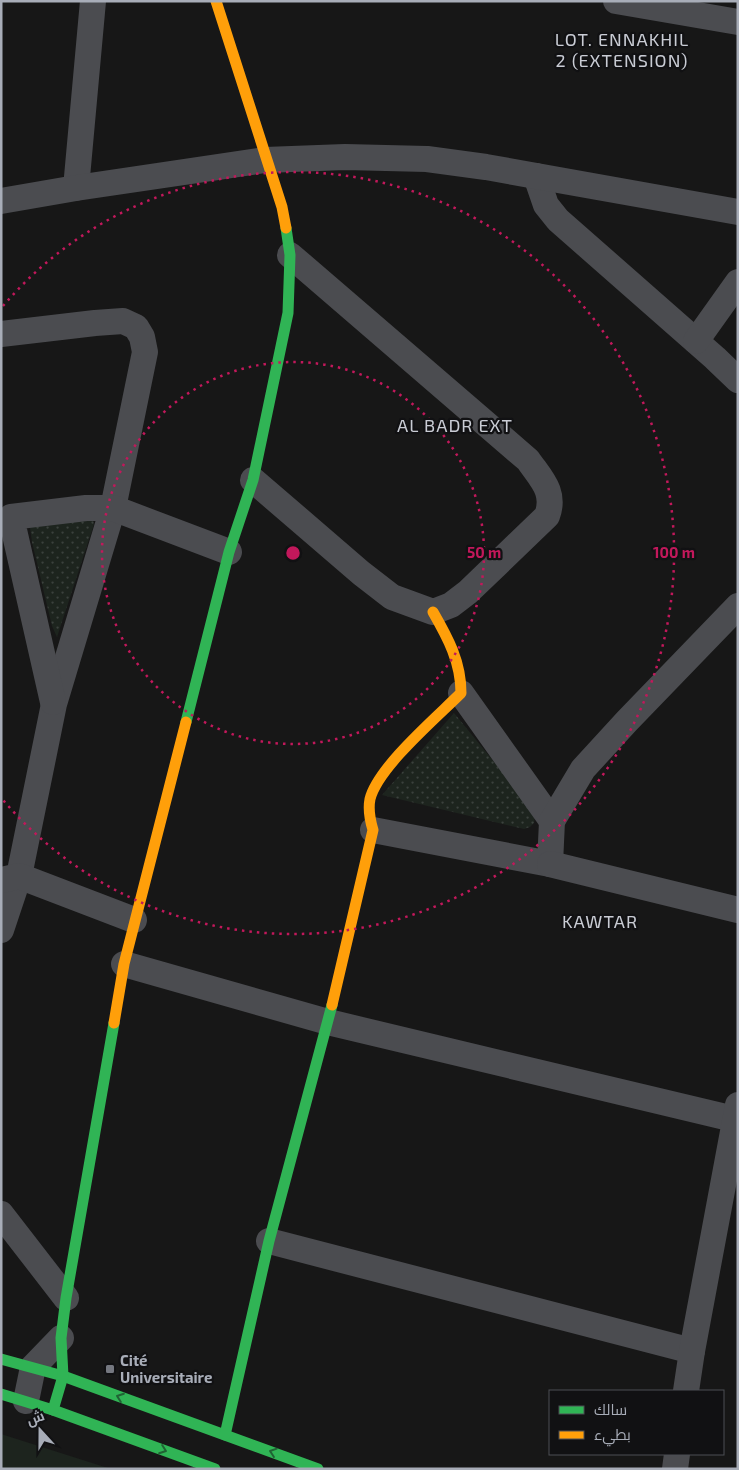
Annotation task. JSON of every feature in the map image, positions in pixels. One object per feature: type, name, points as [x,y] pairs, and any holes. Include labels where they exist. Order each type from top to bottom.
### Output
[{"type":"street","points":[[76,188],[93,1]]},
{"type":"street","points":[[53,1410],[63,1376],[61,1338],[66,1298],[124,964],[229,552],[253,480],[288,313],[290,255],[282,208],[265,160],[216,1]]},
{"type":"street","points":[[616,1],[738,22]]},
{"type":"street","points":[[1,201],[265,160],[345,157],[427,159],[536,176],[738,212]]},
{"type":"street","points":[[536,176],[546,205],[558,220],[738,380]]},
{"type":"street","points":[[290,255],[528,460],[542,480],[550,496],[551,505],[547,516],[468,592],[451,605],[433,612]]},
{"type":"street","points":[[696,341],[738,282]]},
{"type":"street","points":[[1,334],[123,321],[136,327],[142,337],[145,352],[113,508],[54,704],[10,878],[1,930]]},
{"type":"street","points":[[224,1435],[269,1241],[328,1022],[373,830],[369,813],[371,796],[382,776],[404,750],[460,693],[462,679],[459,664],[433,612],[392,597],[361,573],[253,480]]},
{"type":"street","points":[[54,704],[6,518],[86,508],[113,508],[229,552]]},
{"type":"street","points":[[550,864],[552,821],[583,769],[626,721],[738,606]]},
{"type":"street","points":[[460,693],[552,821]]},
{"type":"street","points":[[373,830],[550,864],[738,910]]},
{"type":"street","points":[[10,878],[134,920]]},
{"type":"street","points":[[124,964],[328,1022],[737,1115],[692,1350],[686,1390]]},
{"type":"street","points":[[1,1214],[66,1298]]},
{"type":"street","points":[[269,1241],[692,1350]]},
{"type":"street","points":[[26,1401],[33,1367],[61,1338]]},
{"type":"street","points":[[1,1359],[63,1376],[318,1469]]},
{"type":"street","points":[[1,1394],[53,1410],[215,1469]]},
{"type":"street","points":[[675,1469],[677,1455]]},
{"type":"shaded area","points":[[93,519],[94,524],[57,637],[52,626],[30,527]]},
{"type":"shaded area","points":[[454,713],[522,796],[535,816],[534,823],[530,827],[524,829],[382,795]]},
{"type":"shaded area","points":[[1,1434],[111,1469],[1,1469]]},
{"type":"traffic: fast","points":[[186,722],[229,552],[253,480],[288,313],[290,255],[286,228]]},
{"type":"traffic: fast","points":[[225,1435],[269,1241],[332,1005]]},
{"type":"traffic: fast","points":[[53,1410],[63,1376],[61,1338],[66,1298],[114,1023]]},
{"type":"traffic: fast","points":[[1,1359],[63,1376],[318,1469]]},
{"type":"traffic: fast","points":[[1,1394],[53,1410],[215,1469]]},
{"type":"traffic: slow","points":[[216,1],[282,207],[286,228]]},
{"type":"traffic: slow","points":[[332,1005],[373,830],[369,807],[375,786],[396,758],[461,693],[456,661],[433,612]]},
{"type":"traffic: slow","points":[[114,1023],[124,964],[186,722]]},
{"type":"place","name":"Cité Universitaire","points":[[110,1369]]},
{"type":"district","name":"LOT. ENNAKHIL 2 (EXTENSION)","points":[[622,49]]},
{"type":"district","name":"AL BADR EXT","points":[[455,425]]},
{"type":"district","name":"KAWTAR","points":[[600,921]]}]
